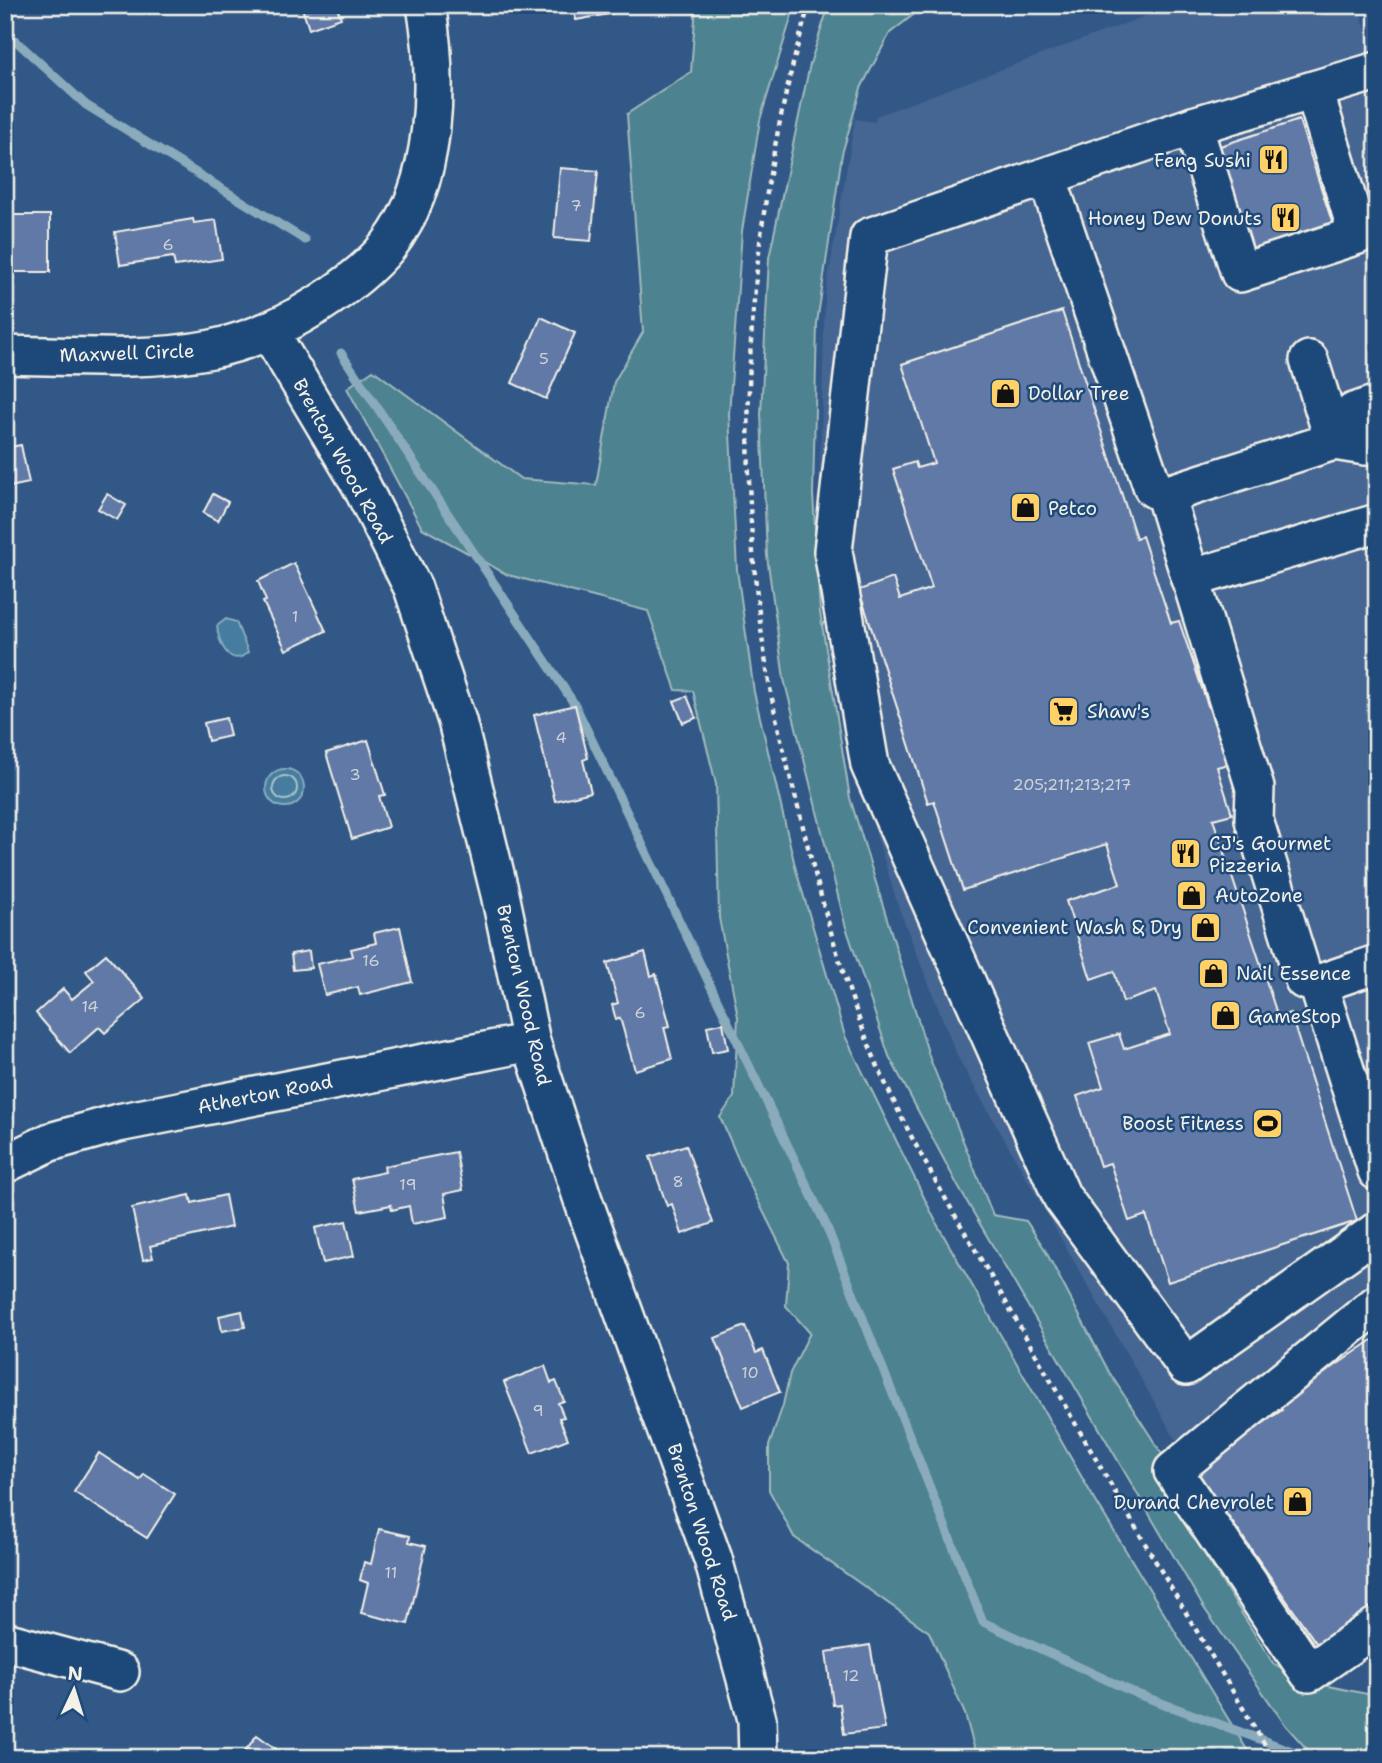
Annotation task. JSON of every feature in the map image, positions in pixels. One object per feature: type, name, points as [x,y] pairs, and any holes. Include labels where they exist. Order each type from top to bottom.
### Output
[{"type":"street","name":"Maxwell Circle","points":[[5,355],[152,356],[213,349],[269,331],[347,286],[388,246],[402,223],[421,172],[432,117],[433,62],[426,5]]},
{"type":"street","points":[[1377,71],[1193,126],[869,237],[833,551],[870,765],[1062,1197],[1186,1366],[1377,1231]]},
{"type":"street","points":[[1193,126],[1240,273],[1358,235],[1314,90]]},
{"type":"street","points":[[1047,177],[1153,488],[1165,495],[1255,788],[1254,820],[1304,980],[1318,984],[1377,964]]},
{"type":"street","name":"Brenton Wood Road","points":[[269,331],[361,485],[413,588],[457,721],[500,894],[531,1042],[583,1200],[713,1559],[757,1719],[758,1758]]},
{"type":"street","points":[[1309,360],[1334,441]]},
{"type":"street","points":[[1334,441],[1354,412],[1377,404]]},
{"type":"street","points":[[1165,495],[1334,441],[1365,446],[1377,443]]},
{"type":"street","points":[[1191,579],[1377,523]]},
{"type":"street","points":[[1318,984],[1377,1171]]},
{"type":"street","name":"Atherton Road","points":[[5,1164],[50,1142],[118,1123],[531,1042]]},
{"type":"street","points":[[1377,1304],[1173,1471],[1310,1673],[1377,1626]]},
{"type":"street","points":[[5,1641],[120,1672]]},
{"type":"path","points":[[1217,1665],[1273,1758]]},
{"type":"shaded area","points":[[1175,5],[1358,5],[1377,65],[1377,1283],[1177,1442],[958,1058],[899,909],[855,765],[819,499],[825,296],[855,119],[875,122],[876,116]]},
{"type":"green space","points":[[696,5],[795,5],[760,120],[742,231],[729,414],[737,570],[754,692],[796,870],[845,1036],[937,1224],[1092,1495],[1252,1758],[977,1758],[965,1714],[929,1632],[794,1537],[769,1490],[769,1446],[783,1405],[790,1373],[810,1333],[786,1306],[789,1263],[746,1177],[720,1117],[734,1097],[738,1017],[719,918],[716,784],[693,691],[676,690],[648,611],[508,575],[422,528],[347,388],[373,370],[521,479],[596,485],[614,382],[643,332],[627,114],[691,72]]},
{"type":"green space","points":[[829,5],[926,5],[890,33],[861,88],[842,154],[817,323],[813,494],[820,612],[850,798],[930,1059],[993,1215],[1026,1221],[1044,1248],[1109,1372],[1162,1454],[1161,1485],[1273,1663],[1304,1681],[1377,1696],[1377,1758],[1315,1758],[1286,1726],[1204,1608],[959,1188],[889,1056],[845,924],[784,679],[767,556],[761,414],[769,258],[810,64]]},
{"type":"water","points":[[226,619],[236,622],[248,652],[242,657],[236,658],[226,652],[220,639],[217,626]]},
{"type":"water","points":[[285,769],[298,775],[304,788],[298,801],[285,807],[272,801],[266,788],[272,775]]},
{"type":"building","points":[[301,5],[336,5],[341,18],[309,29]]},
{"type":"building","points":[[573,5],[613,5],[615,13],[576,20]]},
{"type":"building","points":[[1299,120],[1336,234],[1251,261],[1214,148]]},
{"type":"building","points":[[560,168],[598,171],[591,241],[554,238]]},
{"type":"building","points":[[5,215],[50,215],[50,272],[5,272]]},
{"type":"building","points":[[193,219],[194,223],[216,220],[222,259],[175,266],[173,257],[120,265],[115,232]]},
{"type":"building","points":[[1062,311],[1136,538],[1142,536],[1171,623],[1179,621],[1228,764],[1217,767],[1232,814],[1213,819],[1278,1017],[1290,1013],[1357,1221],[1168,1282],[1146,1215],[1129,1221],[1110,1163],[1100,1166],[1077,1096],[1103,1087],[1089,1043],[1119,1034],[1124,1049],[1170,1034],[1156,991],[1123,1002],[1114,971],[1091,979],[1066,901],[1120,884],[1107,844],[963,890],[934,801],[928,803],[859,590],[893,578],[900,599],[932,588],[893,469],[915,462],[917,468],[934,463],[902,364]]},
{"type":"building","points":[[541,317],[575,333],[546,399],[512,383]]},
{"type":"building","points":[[21,445],[29,483],[5,488],[5,448]]},
{"type":"building","points":[[107,494],[126,505],[117,520],[98,509]]},
{"type":"building","points":[[213,494],[228,502],[218,521],[203,513]]},
{"type":"building","points":[[294,563],[326,631],[286,650],[263,602],[266,601],[258,581]]},
{"type":"building","points":[[687,696],[696,718],[683,723],[674,701]]},
{"type":"building","points":[[575,705],[588,758],[583,760],[591,792],[555,801],[534,715]]},
{"type":"building","points":[[226,718],[230,736],[208,741],[204,723]]},
{"type":"building","points":[[368,740],[385,795],[379,796],[388,827],[352,839],[326,753]]},
{"type":"building","points":[[400,927],[412,982],[360,995],[358,987],[325,995],[317,964],[353,956],[351,949],[376,943],[374,933]]},
{"type":"building","points":[[309,951],[311,968],[293,970],[291,954]]},
{"type":"building","points":[[645,952],[651,976],[656,974],[670,1026],[664,1027],[672,1059],[635,1070],[620,1018],[616,1020],[612,1005],[618,1003],[607,963]]},
{"type":"building","points":[[106,954],[145,999],[105,1033],[99,1027],[70,1053],[36,1013],[63,989],[72,999],[94,981],[86,971]]},
{"type":"building","points":[[723,1023],[728,1049],[712,1052],[707,1026]]},
{"type":"building","points":[[686,1145],[713,1223],[682,1234],[672,1204],[667,1206],[650,1157]]},
{"type":"building","points":[[456,1152],[463,1190],[444,1194],[448,1217],[412,1224],[409,1206],[392,1210],[391,1205],[359,1211],[352,1179],[385,1172],[384,1166]]},
{"type":"building","points":[[190,1195],[192,1203],[225,1195],[231,1227],[150,1246],[153,1258],[143,1260],[132,1208]]},
{"type":"building","points":[[346,1221],[354,1256],[323,1263],[315,1228]]},
{"type":"building","points":[[242,1311],[245,1327],[222,1331],[219,1316]]},
{"type":"building","points":[[745,1326],[756,1353],[763,1350],[780,1392],[743,1407],[715,1338]]},
{"type":"building","name":"Durand Chevrolet","points":[[1374,1339],[1377,1343],[1377,1611],[1321,1650],[1196,1470],[1282,1410],[1278,1405]]},
{"type":"building","points":[[545,1366],[551,1383],[556,1381],[564,1401],[558,1403],[564,1417],[559,1418],[568,1439],[532,1453],[504,1382]]},
{"type":"building","points":[[99,1453],[140,1480],[144,1474],[175,1494],[147,1538],[74,1492]]},
{"type":"building","points":[[379,1529],[410,1536],[409,1542],[426,1546],[408,1624],[361,1613],[368,1583],[360,1580],[364,1562],[371,1564]]},
{"type":"building","points":[[870,1645],[885,1729],[844,1734],[840,1704],[833,1705],[826,1652]]},
{"type":"building","points":[[257,1735],[289,1758],[240,1758]]},
{"type":"waterway","points":[[5,31],[86,105],[305,240]]},
{"type":"waterway","points":[[341,353],[575,705],[826,1225],[983,1622],[1137,1694],[1311,1758]]},
{"type":"place","name":"Feng Sushi","points":[[1274,160]]},
{"type":"place","name":"Honey Dew Donuts","points":[[1285,218]]},
{"type":"place","name":"Dollar Tree","points":[[1005,393]]},
{"type":"place","name":"Petco","points":[[1025,508]]},
{"type":"place","name":"Shaw's","points":[[1064,711]]},
{"type":"place","name":"CJ's Gourmet Pizzeria","points":[[1186,854]]},
{"type":"place","name":"AutoZone","points":[[1192,895]]},
{"type":"place","name":"Convenient Wash & Dry","points":[[1205,927]]},
{"type":"place","name":"Nail Essence","points":[[1213,973]]},
{"type":"place","name":"GameStop","points":[[1225,1016]]},
{"type":"place","name":"Boost Fitness","points":[[1267,1123]]},
{"type":"place","name":"Durand Chevrolet","points":[[1297,1502]]}]
